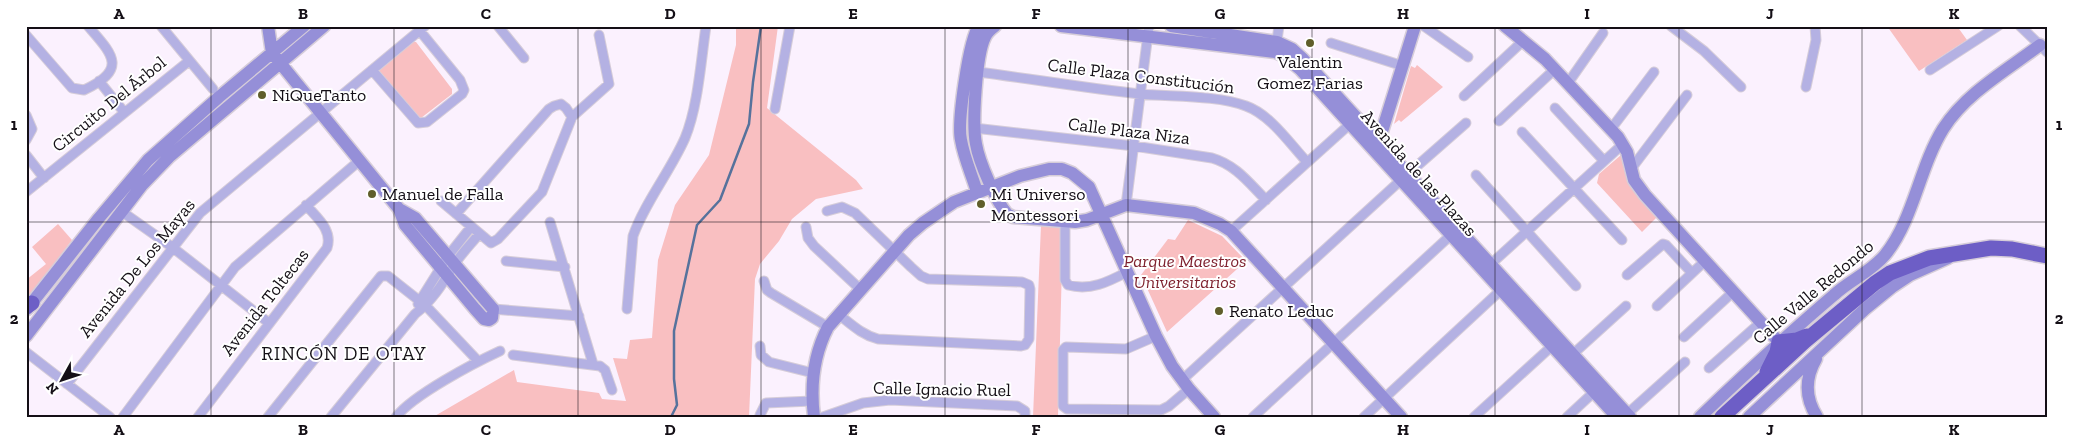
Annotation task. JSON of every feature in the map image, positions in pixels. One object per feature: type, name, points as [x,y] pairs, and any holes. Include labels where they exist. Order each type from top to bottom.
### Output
[{"type":"highway","points":[[1722,417],[1822,327],[1890,273],[1929,258],[1992,248],[2012,249],[2047,256]]},
{"type":"highway","points":[[1758,384],[1771,367],[1779,342],[1798,340],[1822,327]]},
{"type":"street","points":[[26,35],[72,88],[84,90],[99,81],[113,63],[113,57],[88,26]]},
{"type":"street","name":"Circuito Del Árbol","points":[[161,26],[213,89]]},
{"type":"street","points":[[268,26],[276,58],[319,113],[399,208],[415,218],[489,304],[493,316],[487,320],[475,309],[405,224],[399,208]]},
{"type":"street","points":[[28,307],[98,218],[148,160],[179,132],[276,58],[324,26]]},
{"type":"street","points":[[498,26],[524,58]]},
{"type":"street","points":[[627,310],[633,236],[637,225],[686,136],[706,26]]},
{"type":"street","points":[[775,109],[790,26]]},
{"type":"street","points":[[995,26],[984,37],[978,72],[974,128],[979,156],[1003,209],[1012,218],[1082,222],[1126,205],[1194,214],[1220,224],[1231,231],[1401,417]]},
{"type":"street","name":"Avenida de las Plazas","points":[[1061,26],[1148,32],[1292,49],[1303,58],[1379,141],[1451,235],[1594,392],[1625,416]]},
{"type":"street","name":"Avenida de las Plazas","points":[[1171,26],[1276,47],[1300,69],[1350,124],[1492,263],[1625,416]]},
{"type":"street","points":[[1276,47],[1279,26]]},
{"type":"street","points":[[1379,141],[1415,26]]},
{"type":"street","points":[[1424,26],[1468,57]]},
{"type":"street","points":[[1671,26],[1704,51],[1742,87]]},
{"type":"street","points":[[1806,87],[1816,40],[1815,26]]},
{"type":"street","points":[[1930,70],[1998,26]]},
{"type":"street","points":[[2020,26],[2043,48]]},
{"type":"street","points":[[977,192],[963,150],[960,121],[971,48],[978,27]]},
{"type":"street","points":[[1507,27],[1555,69],[1611,129],[1623,144],[1634,180],[1644,195],[1779,342]]},
{"type":"street","points":[[26,336],[142,185],[169,157],[276,58],[296,28]]},
{"type":"street","points":[[372,70],[418,123],[426,122],[462,94],[464,90],[460,80],[422,28]]},
{"type":"street","name":"Avenida De Los Mayas","points":[[67,384],[172,247],[206,206],[422,28]]},
{"type":"street","points":[[1126,205],[1148,32]]},
{"type":"street","points":[[1568,83],[1603,33]]},
{"type":"street","points":[[441,201],[490,243],[498,239],[542,192],[572,117],[609,84],[599,34]]},
{"type":"street","points":[[1464,96],[1524,40]]},
{"type":"street","points":[[1331,43],[1403,66]]},
{"type":"street","name":"Calle Valle Redondo","points":[[1700,417],[1779,342],[1841,289],[1879,262],[1897,238],[1930,156],[1944,128],[1969,99],[2043,48]]},
{"type":"street","name":"Circuito Del Árbol","points":[[26,192],[189,60]]},
{"type":"street","points":[[1499,121],[1555,69]]},
{"type":"street","name":"Calle Plaza Constitución","points":[[978,72],[1140,94],[1216,100],[1246,106],[1258,112],[1270,122],[1307,162]]},
{"type":"street","points":[[1611,129],[1654,72]]},
{"type":"street","points":[[99,81],[124,112]]},
{"type":"street","points":[[1631,169],[1687,95]]},
{"type":"street","points":[[456,214],[549,109],[561,104],[572,117]]},
{"type":"street","points":[[1555,108],[1604,161]]},
{"type":"street","points":[[26,115],[32,129],[26,140]]},
{"type":"street","points":[[1156,336],[1126,349],[1069,346],[1063,350],[1062,404],[1067,409],[1161,410],[1169,406],[1186,385],[1283,288],[1466,123]]},
{"type":"street","points":[[1231,231],[1350,124]]},
{"type":"street","name":"Calle Plaza Niza","points":[[974,128],[1134,146],[1225,162],[1234,168],[1266,200]]},
{"type":"street","points":[[1522,132],[1622,240]]},
{"type":"street","points":[[1492,263],[1623,144]]},
{"type":"street","points":[[26,155],[44,178]]},
{"type":"street","points":[[123,417],[220,285],[242,260],[359,161]]},
{"type":"street","points":[[814,417],[812,401],[813,373],[818,351],[828,327],[860,289],[923,223],[940,211],[992,186],[1038,170],[1062,169],[1072,173],[1089,187],[1156,336],[1172,366],[1214,417]]},
{"type":"street","points":[[1476,175],[1576,286]]},
{"type":"street","name":"Avenida Toltecas","points":[[198,417],[327,248],[330,240],[324,226],[306,205]]},
{"type":"street","points":[[827,210],[836,207],[849,209],[921,276],[928,279],[1022,282],[1029,285],[1030,289],[1029,339],[1025,345],[1021,346],[878,339],[858,330],[838,314]]},
{"type":"street","points":[[121,211],[172,247],[269,323]]},
{"type":"street","points":[[550,222],[593,364]]},
{"type":"street","points":[[1065,222],[1065,280],[1070,286],[1099,286],[1127,272]]},
{"type":"street","points":[[331,417],[415,314],[445,272],[471,227]]},
{"type":"street","points":[[806,227],[808,238],[814,246],[860,289]]},
{"type":"street","points":[[451,260],[479,234]]},
{"type":"street","points":[[1253,417],[1451,235]]},
{"type":"street","points":[[1627,275],[1663,244],[1692,273]]},
{"type":"street","points":[[1750,417],[1864,309],[1892,287],[1910,275],[1958,254]]},
{"type":"street","points":[[506,261],[565,267]]},
{"type":"street","points":[[1657,306],[1705,261]]},
{"type":"street","points":[[268,417],[382,276],[388,276],[422,303],[478,361]]},
{"type":"street","points":[[764,281],[767,290],[771,293],[828,327]]},
{"type":"street","points":[[1364,417],[1501,290]]},
{"type":"street","points":[[1684,337],[1733,292]]},
{"type":"street","points":[[475,309],[489,304],[579,316]]},
{"type":"street","points":[[1573,354],[1626,306]]},
{"type":"street","points":[[1709,368],[1761,322]]},
{"type":"street","points":[[760,346],[761,355],[768,362],[813,373]]},
{"type":"street","points":[[1474,417],[1552,346]]},
{"type":"street","points":[[1817,417],[1808,397],[1807,383],[1809,371],[1822,348]]},
{"type":"street","points":[[396,417],[410,402],[478,361],[500,351]]},
{"type":"street","points":[[26,352],[110,417]]},
{"type":"street","points":[[513,355],[593,364],[602,367],[605,370],[612,390]]},
{"type":"street","points":[[1625,416],[1685,362]]},
{"type":"street","points":[[1567,417],[1594,392]]},
{"type":"street","name":"Calle Ignacio Ruel","points":[[823,417],[863,403],[890,400],[1017,406],[1023,409],[1025,417]]},
{"type":"street","points":[[760,415],[766,403],[812,401]]},
{"type":"green space","points":[[736,26],[778,26],[767,108],[856,180],[863,189],[816,199],[792,219],[779,241],[760,264],[755,279],[749,417],[433,417],[514,370],[517,382],[599,393],[602,399],[626,401],[613,358],[627,359],[630,340],[652,338],[658,260],[675,205],[709,155],[736,45]]},
{"type":"green space","points":[[1887,26],[1957,26],[1967,40],[1919,71]]},
{"type":"green space","points":[[412,42],[416,42],[452,89],[452,94],[421,118],[416,117],[379,72],[380,68]]},
{"type":"green space","points":[[1417,65],[1443,87],[1401,122],[1399,120],[1394,124],[1411,66],[1415,68]]},
{"type":"green space","points":[[1621,155],[1625,161],[1629,183],[1657,217],[1642,232],[1597,183],[1599,174]]},
{"type":"green space","name":"Parque Maestros Universitarios","points":[[1188,220],[1222,236],[1246,261],[1167,332],[1141,275],[1168,239],[1175,240]]},
{"type":"green space","points":[[58,224],[72,240],[34,291],[26,298],[26,280],[46,264],[32,247]]},
{"type":"green space","points":[[1041,225],[1063,226],[1058,417],[1033,417]]},
{"type":"waterway","points":[[671,417],[677,405],[674,379],[674,331],[697,225],[720,200],[749,124],[761,26]]},
{"type":"place","name":"Valentin Gomez Farias","points":[[1310,43]]},
{"type":"place","name":"NiQueTanto","points":[[262,95]]},
{"type":"place","name":"Manuel de Falla","points":[[372,194]]},
{"type":"place","name":"Mi Universo Montessori","points":[[981,204]]},
{"type":"place","name":"Renato Leduc","points":[[1219,311]]},
{"type":"district","name":"RINCÓN DE OTAY","points":[[344,353]]}]
